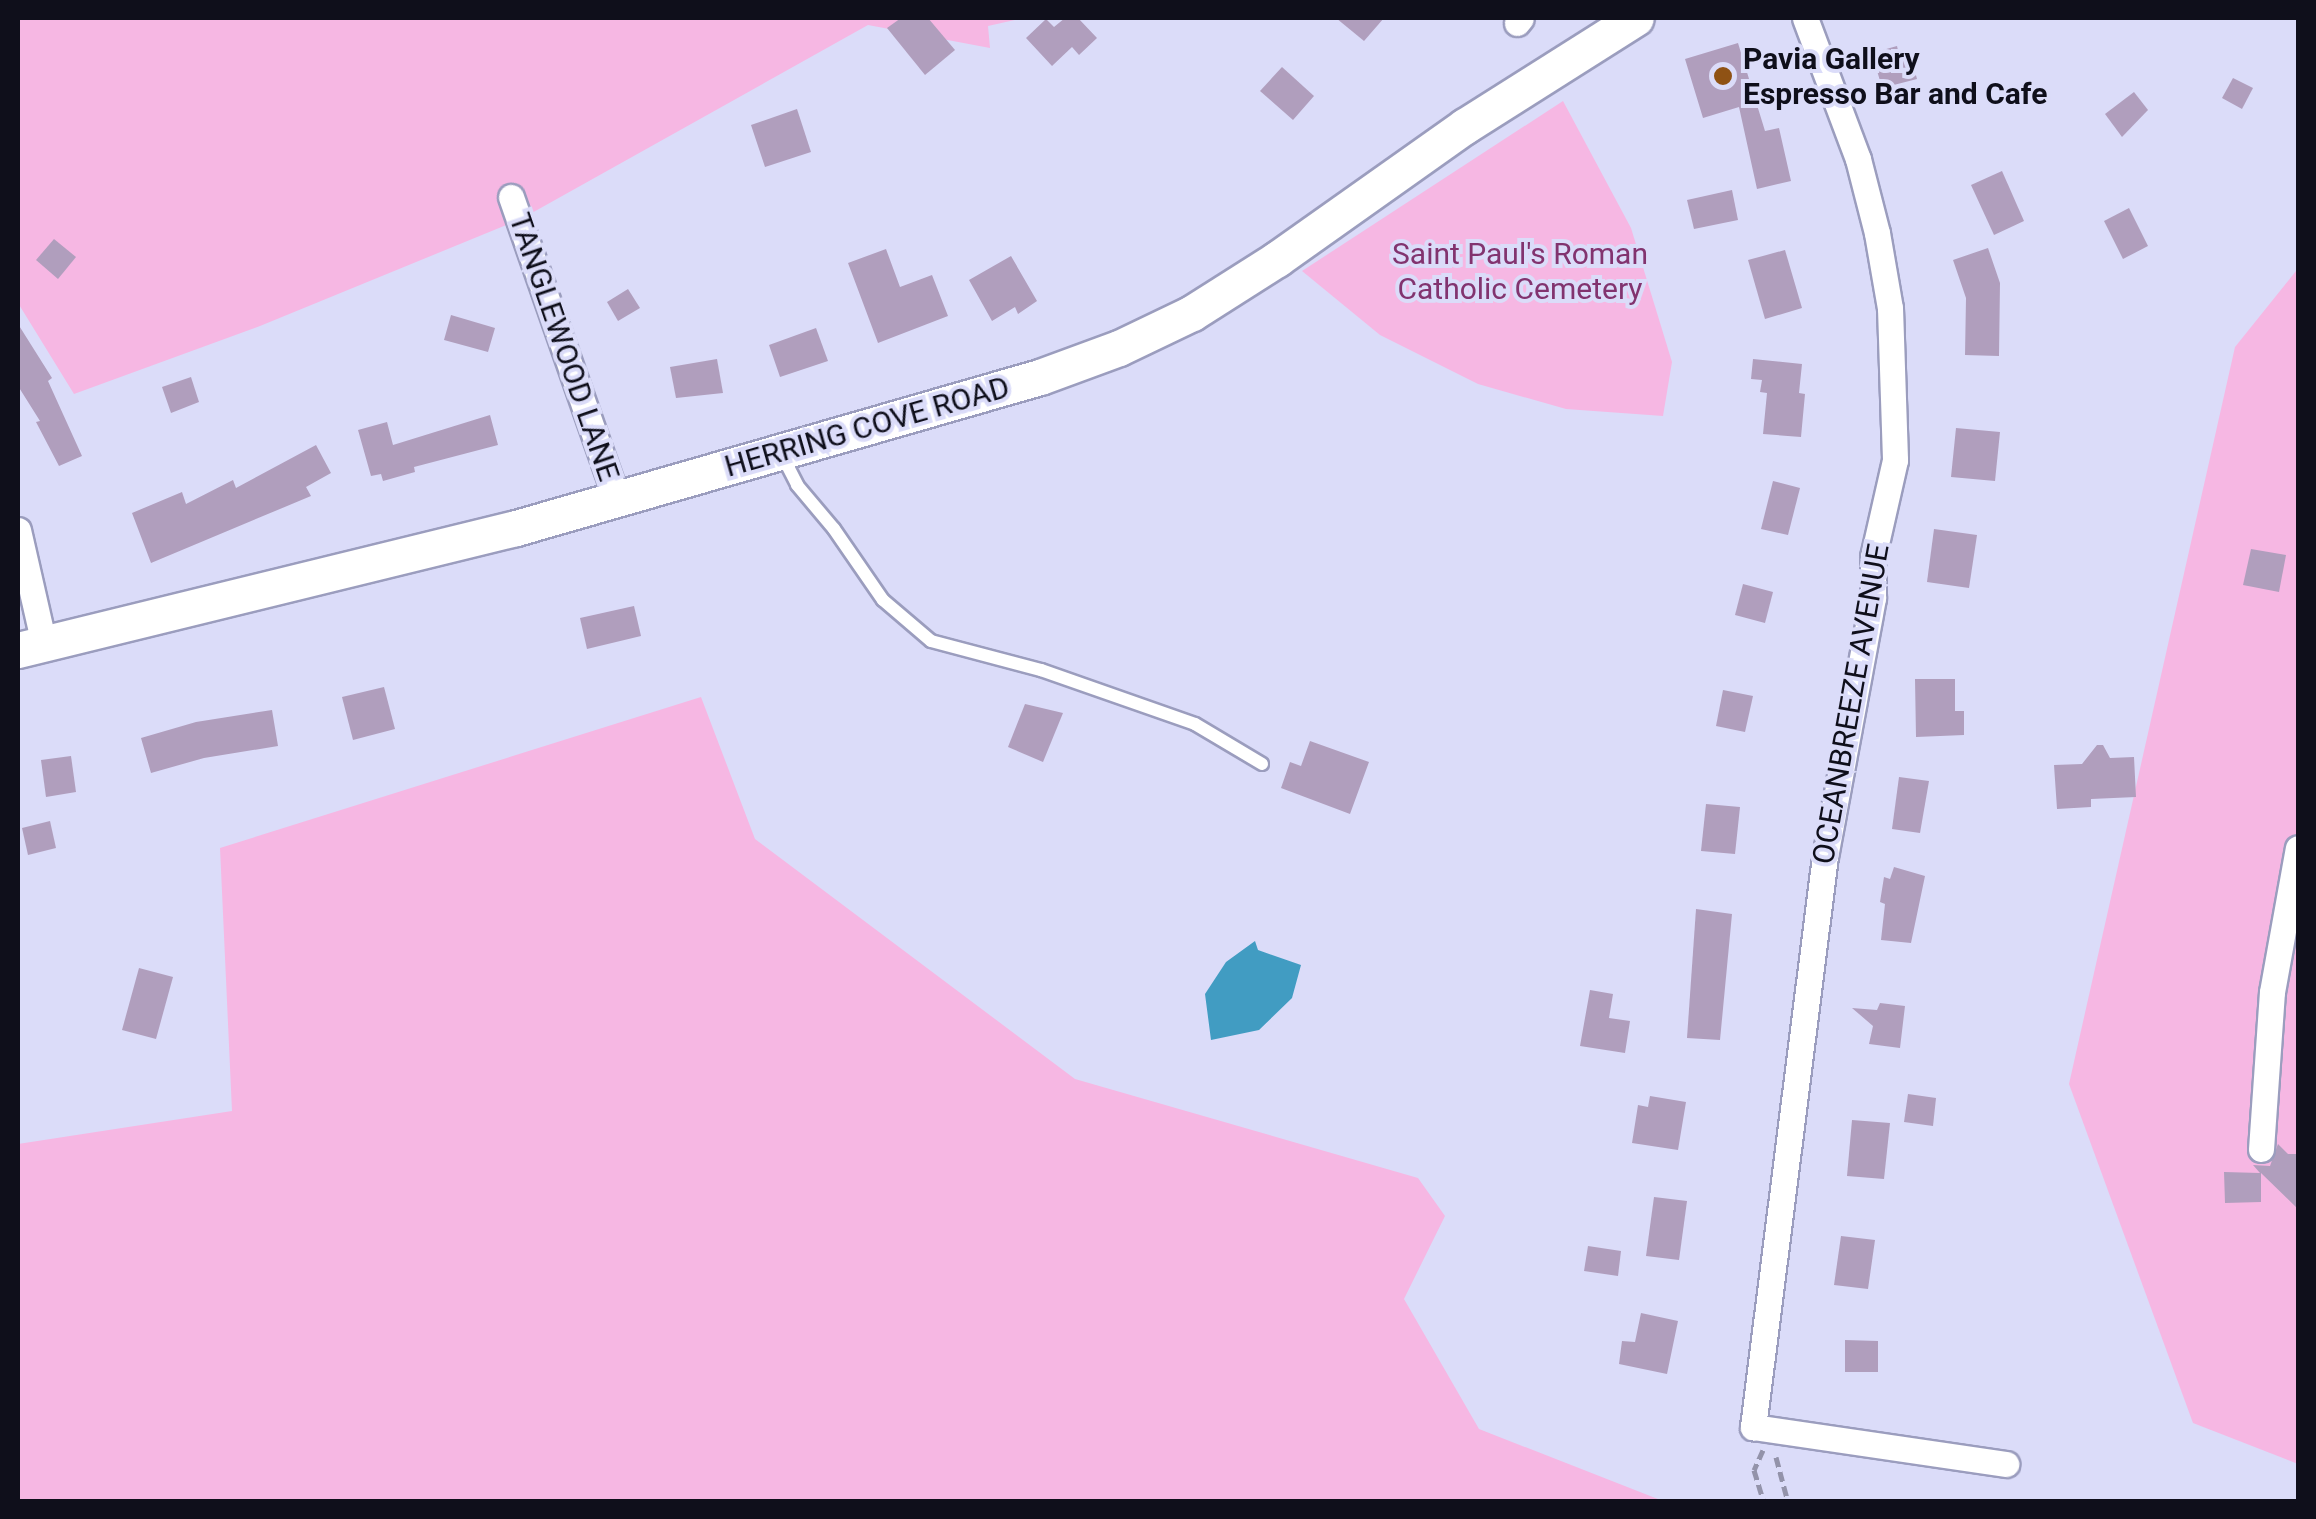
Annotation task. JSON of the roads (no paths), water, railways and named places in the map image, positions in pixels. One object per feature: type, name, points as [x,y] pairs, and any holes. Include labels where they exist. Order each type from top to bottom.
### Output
[{"type":"main road","name":"HERRING COVE ROAD","points":[[31,647],[497,533],[1040,377],[1119,348],[1192,313],[1465,126],[1636,18]]},
{"type":"street","name":"OCEANBREEZE AVENUE","points":[[1805,18],[1858,160],[1877,233],[1890,308],[1895,460],[1873,557],[1873,598],[1825,856],[1753,1427],[2006,1464]]},
{"type":"street","name":"TANGLEWOOD LANE","points":[[512,197],[616,497]]},
{"type":"street","points":[[18,530],[31,647]]},
{"type":"street","points":[[2261,1148],[2272,992],[2298,848]]},
{"type":"lane","points":[[780,452],[797,485],[834,529],[883,600],[931,641],[1042,670],[1195,724],[1262,764]]},
{"type":"water","points":[[1255,941],[1258,950],[1301,965],[1292,998],[1259,1030],[1211,1040],[1205,994],[1226,962]]},
{"type":"place","name":"Pavia Gallery Espresso Bar and Cafe","points":[[1723,76]]},
{"type":"park label","name":"Saint Paul's Roman Catholic Cemetery","points":[[1520,271]]}]
